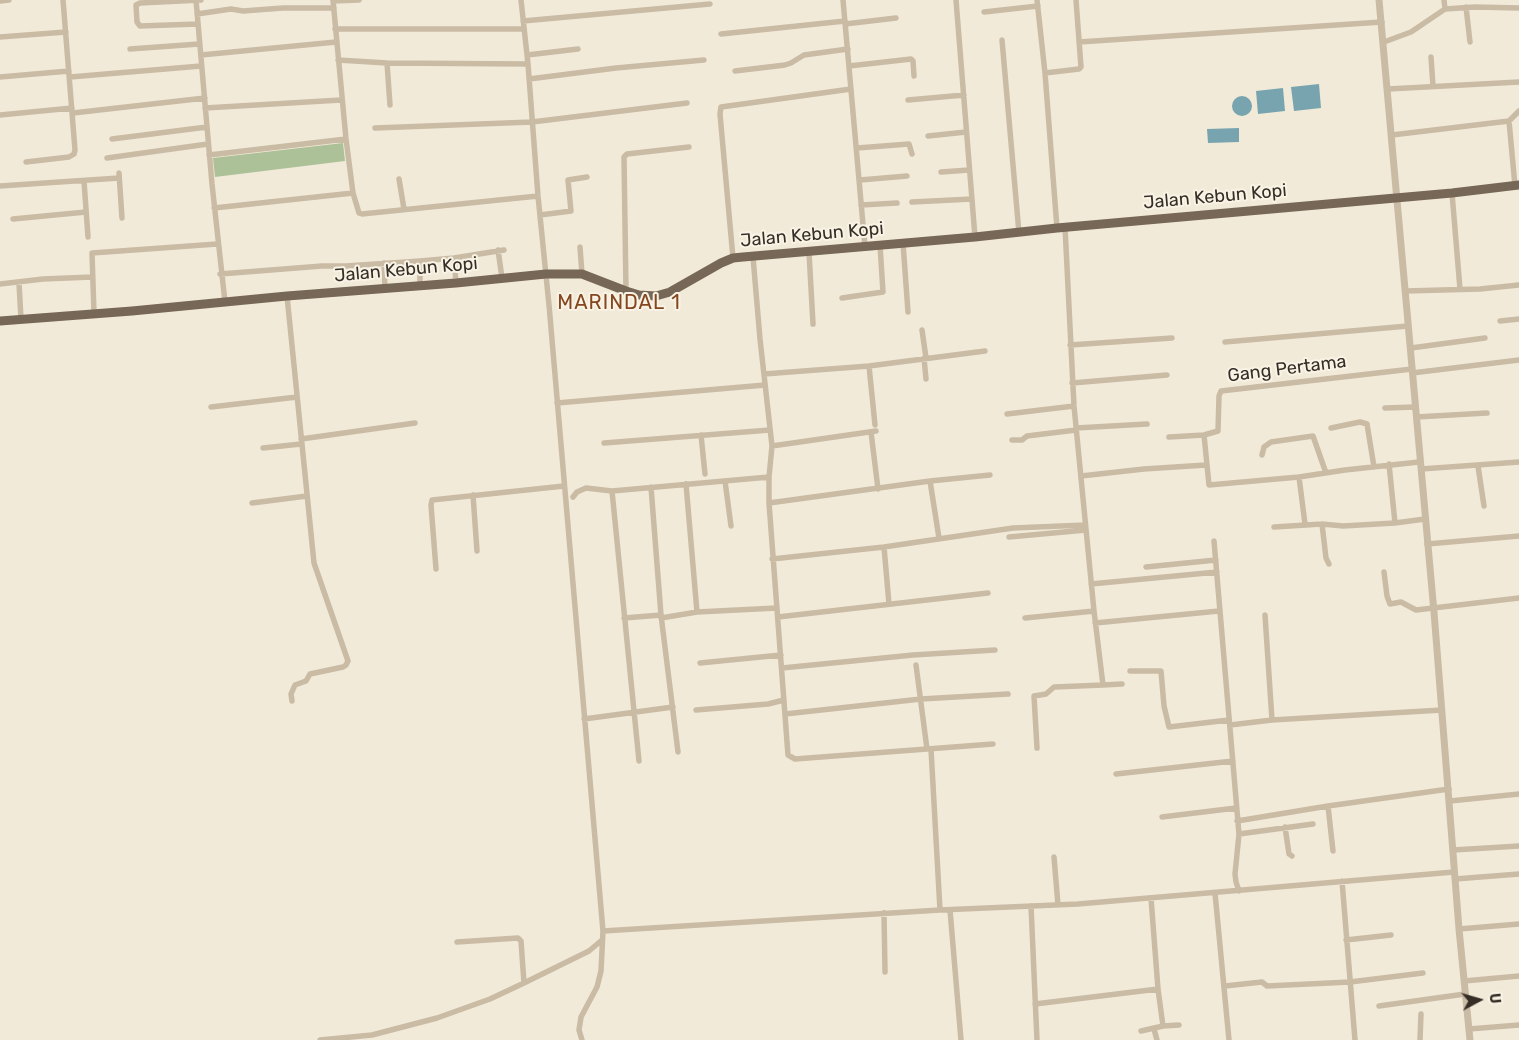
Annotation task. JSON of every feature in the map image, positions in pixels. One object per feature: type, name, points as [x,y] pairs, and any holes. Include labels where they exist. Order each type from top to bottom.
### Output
[{"type":"main road","name":"Jalan Kebun Kopi","points":[[0,321],[94,313],[132,312],[287,296],[546,274],[582,274],[639,295],[656,296],[670,292],[733,258],[1518,187]]},
{"type":"street","points":[[0,1],[9,0]]},
{"type":"street","points":[[26,162],[69,157],[74,154],[75,150],[62,0]]},
{"type":"street","points":[[196,0],[224,302]]},
{"type":"street","points":[[198,24],[142,26],[138,24],[136,5],[138,3],[200,0]]},
{"type":"street","points":[[359,0],[333,0],[341,100],[353,193],[360,214],[538,196]]},
{"type":"street","points":[[521,0],[530,79],[538,196],[602,931],[601,970],[597,988],[581,1017],[579,1030],[582,1040]]},
{"type":"street","points":[[843,0],[865,247]]},
{"type":"street","points":[[956,0],[975,237]]},
{"type":"street","points":[[1045,73],[1079,69],[1082,64],[1076,0]]},
{"type":"street","points":[[1379,0],[1449,789],[1454,875],[1470,1040]]},
{"type":"street","points":[[1444,0],[1445,8]]},
{"type":"street","points":[[1475,0],[1476,7]]},
{"type":"street","points":[[984,12],[1038,3],[1061,227],[1076,429],[1103,685]]},
{"type":"street","points":[[523,21],[710,4]]},
{"type":"street","points":[[1466,7],[1470,42]]},
{"type":"street","points":[[197,14],[224,10],[243,12],[283,8],[334,8]]},
{"type":"street","points":[[1384,42],[1410,32],[1445,8],[1519,8]]},
{"type":"street","points":[[721,34],[896,18]]},
{"type":"street","points":[[1079,42],[1382,22]]},
{"type":"street","points":[[335,29],[524,29]]},
{"type":"street","points":[[0,38],[66,32]]},
{"type":"street","points":[[1002,40],[1019,233]]},
{"type":"street","points":[[201,54],[336,42]]},
{"type":"street","points":[[130,49],[200,44]]},
{"type":"street","points":[[527,55],[578,49]]},
{"type":"street","points":[[735,71],[785,65],[804,54],[848,49]]},
{"type":"street","points":[[1431,57],[1433,86]]},
{"type":"street","points":[[849,66],[911,59],[913,61],[914,76]]},
{"type":"street","points":[[338,60],[387,63],[528,64]]},
{"type":"street","points":[[530,79],[616,68],[704,60]]},
{"type":"street","points":[[387,63],[390,105]]},
{"type":"street","points":[[0,77],[201,66]]},
{"type":"street","points":[[1388,89],[1519,82]]},
{"type":"street","points":[[733,258],[720,114],[721,107],[851,89]]},
{"type":"street","points":[[908,100],[964,95]]},
{"type":"street","points":[[0,115],[204,98]]},
{"type":"street","points":[[205,108],[341,100]]},
{"type":"street","points":[[374,128],[532,122],[687,103]]},
{"type":"street","points":[[1392,135],[1509,122],[1519,111]]},
{"type":"street","points":[[1509,122],[1518,187]]},
{"type":"street","points":[[112,139],[207,127]]},
{"type":"street","points":[[928,136],[966,132]]},
{"type":"street","points":[[209,155],[346,139]]},
{"type":"street","points":[[107,158],[208,144]]},
{"type":"street","points":[[857,148],[909,144],[912,154]]},
{"type":"street","points":[[626,291],[624,157],[627,154],[689,147]]},
{"type":"street","points":[[941,172],[969,170]]},
{"type":"street","points":[[0,186],[84,181],[119,175],[122,218]]},
{"type":"street","points":[[860,180],[907,176]]},
{"type":"street","points":[[540,216],[570,211],[568,180],[587,178]]},
{"type":"street","points":[[399,179],[404,209]]},
{"type":"street","points":[[84,181],[88,237]]},
{"type":"street","points":[[214,208],[353,193]]},
{"type":"street","points":[[1452,193],[1460,289]]},
{"type":"street","points":[[912,202],[972,199]]},
{"type":"street","points":[[862,205],[897,203]]},
{"type":"street","points":[[13,219],[86,212]]},
{"type":"street","points":[[94,313],[93,252],[218,244]]},
{"type":"street","points":[[903,244],[908,312]]},
{"type":"street","points":[[842,298],[883,292],[880,246]]},
{"type":"street","points":[[580,247],[582,274]]},
{"type":"street","points":[[220,274],[420,261],[454,258],[501,250],[502,278]]},
{"type":"street","points":[[809,252],[813,324]]},
{"type":"street","points":[[754,257],[772,446],[768,477],[769,503],[788,755],[795,759],[993,744]]},
{"type":"street","points":[[454,258],[456,283]]},
{"type":"street","points":[[420,261],[420,286]]},
{"type":"street","points":[[384,264],[385,289]]},
{"type":"street","points":[[0,284],[43,279],[92,277]]},
{"type":"street","points":[[19,283],[21,319]]},
{"type":"street","points":[[1405,291],[1519,285]]},
{"type":"street","points":[[287,296],[314,563],[348,661],[342,667],[310,674],[306,681],[295,686],[291,694],[292,701]]},
{"type":"street","points":[[1500,321],[1519,318]]},
{"type":"street","points":[[1225,342],[1408,326]]},
{"type":"street","points":[[922,330],[926,379]]},
{"type":"street","points":[[1070,345],[1172,338]]},
{"type":"street","points":[[1410,348],[1486,338]]},
{"type":"street","points":[[764,374],[869,366],[985,352]]},
{"type":"street","points":[[1412,371],[1519,360]]},
{"type":"street","points":[[869,366],[878,489]]},
{"type":"street","name":"Gang Pertama","points":[[1204,435],[1218,431],[1219,396],[1221,391],[1412,371]]},
{"type":"street","points":[[1072,384],[1167,375]]},
{"type":"street","points":[[557,402],[765,385]]},
{"type":"street","points":[[211,407],[297,397]]},
{"type":"street","points":[[1007,414],[1074,406]]},
{"type":"street","points":[[1385,408],[1415,406]]},
{"type":"street","points":[[1416,417],[1487,413]]},
{"type":"street","points":[[1331,428],[1360,422],[1367,424],[1374,467]]},
{"type":"street","points":[[263,448],[414,424]]},
{"type":"street","points":[[1012,440],[1022,440],[1027,436],[1076,429],[1147,424]]},
{"type":"street","points":[[772,446],[874,429]]},
{"type":"street","points":[[604,443],[770,430]]},
{"type":"street","points":[[701,435],[705,474]]},
{"type":"street","points":[[1170,437],[1204,435],[1209,485],[1299,477],[1389,464],[1478,466],[1519,462]]},
{"type":"street","points":[[1262,455],[1264,446],[1271,442],[1313,436],[1326,473]]},
{"type":"street","points":[[1389,464],[1395,523]]},
{"type":"street","points":[[1081,476],[1206,465]]},
{"type":"street","points":[[1478,466],[1484,506]]},
{"type":"street","points":[[769,503],[930,481],[990,475]]},
{"type":"street","points":[[573,497],[577,492],[586,488],[612,490],[768,477]]},
{"type":"street","points":[[1299,477],[1305,524]]},
{"type":"street","points":[[725,481],[731,526]]},
{"type":"street","points":[[930,481],[939,538]]},
{"type":"street","points":[[686,484],[697,612]]},
{"type":"street","points":[[436,569],[431,501],[564,486]]},
{"type":"street","points":[[651,487],[661,617],[678,752]]},
{"type":"street","points":[[612,490],[639,761]]},
{"type":"street","points":[[473,495],[477,551]]},
{"type":"street","points":[[252,503],[307,496]]},
{"type":"street","points":[[1274,527],[1305,524],[1343,526],[1425,519]]},
{"type":"street","points":[[1322,524],[1326,558],[1329,564]]},
{"type":"street","points":[[772,559],[1013,528],[1086,528]]},
{"type":"street","points":[[1010,537],[1086,528]]},
{"type":"street","points":[[1427,544],[1519,536]]},
{"type":"street","points":[[1214,541],[1239,834],[1235,874],[1239,890]]},
{"type":"street","points":[[884,546],[889,604]]},
{"type":"street","points":[[1146,567],[1216,560]]},
{"type":"street","points":[[1091,584],[1217,572]]},
{"type":"street","points":[[1384,572],[1390,604],[1401,602],[1416,610],[1519,598]]},
{"type":"street","points":[[778,617],[988,593]]},
{"type":"street","points":[[624,618],[777,608]]},
{"type":"street","points":[[1025,618],[1094,611]]},
{"type":"street","points":[[1095,623],[1219,611]]},
{"type":"street","points":[[1265,615],[1272,720]]},
{"type":"street","points":[[782,668],[913,655],[996,650]]},
{"type":"street","points":[[700,663],[781,655]]},
{"type":"street","points":[[916,666],[929,749],[940,910]]},
{"type":"street","points":[[1130,671],[1161,671],[1164,706],[1169,727],[1442,710]]},
{"type":"street","points":[[1037,748],[1034,696],[1046,694],[1054,687],[1122,684]]},
{"type":"street","points":[[784,714],[921,700],[1008,694]]},
{"type":"street","points":[[696,710],[768,704],[784,700]]},
{"type":"street","points":[[584,719],[673,707]]},
{"type":"street","points":[[1116,774],[1233,761]]},
{"type":"street","points":[[1237,821],[1449,789]]},
{"type":"street","points":[[1450,801],[1519,794]]},
{"type":"street","points":[[1328,806],[1333,850]]},
{"type":"street","points":[[1162,817],[1236,808]]},
{"type":"street","points":[[1239,834],[1312,824]]},
{"type":"street","points":[[1286,827],[1288,854],[1292,856]]},
{"type":"street","points":[[1453,850],[1519,846]]},
{"type":"street","points":[[1054,857],[1058,905]]},
{"type":"street","points":[[602,931],[884,913],[1058,905],[1342,881],[1454,875],[1519,874]]},
{"type":"street","points":[[1342,881],[1355,1040]]},
{"type":"street","points":[[1215,893],[1229,1040]]},
{"type":"street","points":[[1151,898],[1158,989],[1163,1026]]},
{"type":"street","points":[[1031,906],[1038,1040]]},
{"type":"street","points":[[950,910],[961,1040]]},
{"type":"street","points":[[884,913],[885,972]]},
{"type":"street","points":[[1459,929],[1519,924]]},
{"type":"street","points":[[1346,940],[1391,935]]},
{"type":"street","points":[[457,942],[518,938],[521,941],[524,983]]},
{"type":"street","points":[[320,1040],[372,1035],[437,1018],[490,999],[524,983],[588,951],[602,940]]},
{"type":"street","points":[[1225,986],[1262,982],[1267,986],[1350,982],[1423,973]]},
{"type":"street","points":[[1464,981],[1519,976]]},
{"type":"street","points":[[1035,1004],[1158,989]]},
{"type":"street","points":[[1379,1006],[1465,994]]},
{"type":"street","points":[[1420,1040],[1421,1014]]},
{"type":"street","points":[[1141,1031],[1163,1026],[1179,1025]]},
{"type":"street","points":[[1469,1029],[1519,1025]]},
{"type":"street","points":[[1154,1029],[1157,1040]]},
{"type":"green space","points":[[343,143],[345,161],[215,177],[213,158]]},
{"type":"water","points":[[1319,84],[1321,108],[1294,111],[1291,87]]},
{"type":"water","points":[[1283,88],[1285,111],[1258,114],[1256,91]]},
{"type":"water","points":[[1238,96],[1246,96],[1252,102],[1252,110],[1246,116],[1238,116],[1232,110],[1232,102]]},
{"type":"water","points":[[1239,128],[1239,142],[1208,143],[1207,129]]},
{"type":"district","name":"MARINDAL 1","points":[[619,303]]}]
